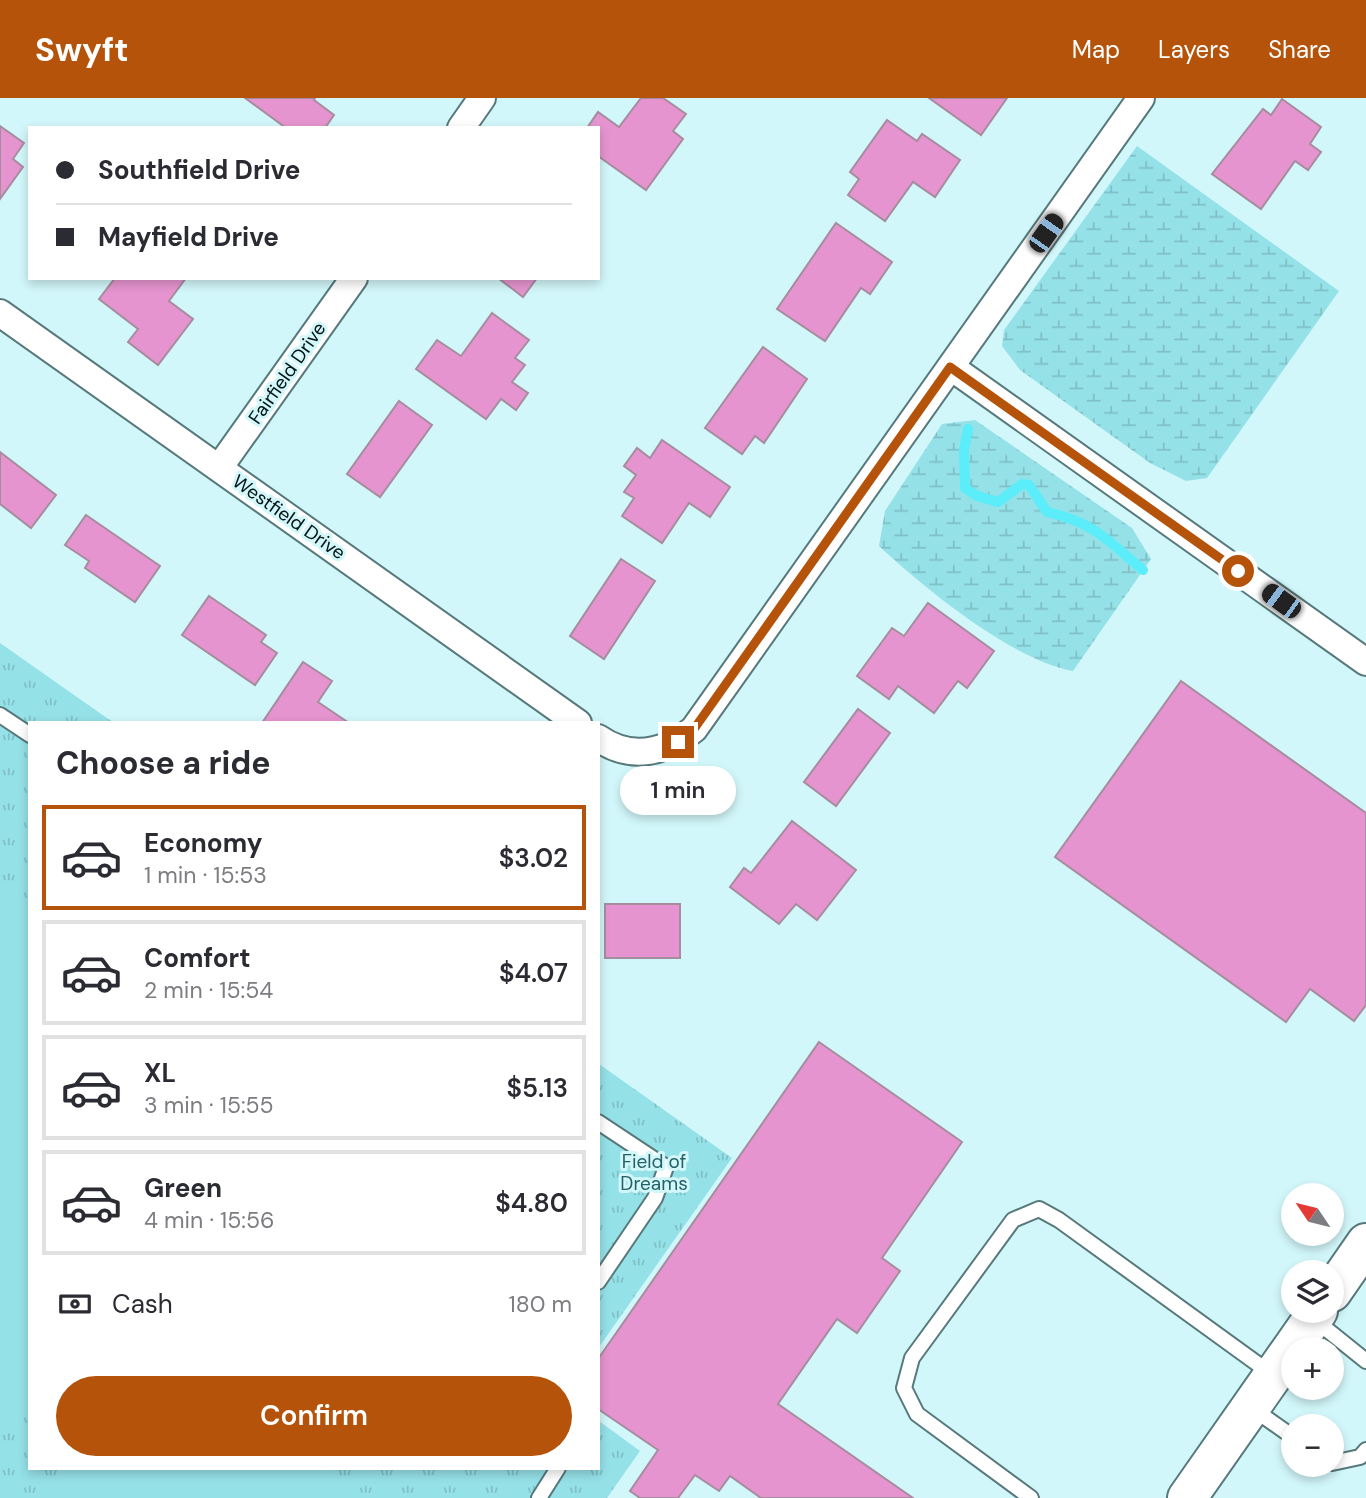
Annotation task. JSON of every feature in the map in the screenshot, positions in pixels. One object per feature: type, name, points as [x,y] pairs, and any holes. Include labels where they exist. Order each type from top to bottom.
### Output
[{"type":"street","points":[[462,126],[482,98]]},
{"type":"street","points":[[600,739],[609,745],[634,752],[657,751],[678,742],[694,729],[1141,98]]},
{"type":"street","name":"Fairfield Drive","points":[[219,468],[353,280]]},
{"type":"street","name":"Westfield Drive","points":[[0,313],[575,721]]},
{"type":"street","points":[[950,367],[1366,662]]},
{"type":"street","points":[[1344,1274],[1366,1243]]},
{"type":"street","points":[[1187,1498],[1310,1323]]},
{"type":"lane","points":[[0,715],[28,734]]},
{"type":"lane","points":[[600,1123],[666,1167],[655,1198],[600,1279]]},
{"type":"lane","points":[[1031,1498],[917,1414],[904,1388],[912,1358],[1013,1220],[1039,1209],[1059,1220],[1273,1375]]},
{"type":"lane","points":[[1334,1323],[1366,1361]]},
{"type":"lane","points":[[1251,1407],[1281,1428]]},
{"type":"lane","points":[[1344,1460],[1360,1457],[1366,1450]]},
{"type":"lane","points":[[539,1498],[557,1470]]},
{"type":"green space","points":[[1137,146],[1339,291],[1207,478],[1186,481],[1150,463],[1020,370],[1002,346],[1004,330]]},
{"type":"green space","points":[[975,420],[1132,528],[1151,559],[1073,671],[1023,653],[997,638],[944,601],[879,546],[885,511],[942,424]]},
{"type":"green space","points":[[0,643],[111,721],[28,721],[28,1470],[600,1470],[600,1422],[640,1451],[607,1498],[0,1498]]},
{"type":"green space","points":[[0,880],[28,900],[28,1403],[0,1439]]},
{"type":"green space","name":"Field of Dreams","points":[[600,1065],[732,1158],[600,1346]]},
{"type":"green space","points":[[85,1470],[324,1470],[360,1498],[48,1498]]},
{"type":"building","points":[[245,98],[315,98],[314,100],[334,115],[326,126],[283,126]]},
{"type":"building","points":[[641,98],[663,98],[686,114],[673,131],[683,139],[646,190],[600,157],[600,126],[588,126],[598,112],[619,127]]},
{"type":"building","points":[[929,98],[1007,98],[981,135]]},
{"type":"building","points":[[1282,99],[1321,127],[1310,144],[1321,152],[1308,170],[1295,161],[1261,209],[1212,174],[1263,109],[1271,115]]},
{"type":"building","points":[[887,120],[917,141],[922,134],[960,160],[935,197],[913,182],[885,221],[848,195],[859,179],[850,172]]},
{"type":"building","points":[[0,126],[24,143],[13,159],[23,167],[0,199]]},
{"type":"building","points":[[836,223],[892,262],[870,294],[861,288],[825,341],[777,309]]},
{"type":"building","points":[[113,280],[185,280],[169,301],[193,319],[158,365],[128,342],[138,329],[99,299]]},
{"type":"building","points":[[501,280],[536,280],[523,297]]},
{"type":"building","points":[[492,313],[529,340],[515,358],[525,365],[512,382],[528,393],[516,410],[501,399],[486,419],[416,369],[437,340],[461,356]]},
{"type":"building","points":[[763,347],[807,379],[764,443],[755,436],[742,454],[705,428]]},
{"type":"building","points":[[399,401],[432,425],[380,497],[347,474]]},
{"type":"building","points":[[662,440],[730,487],[710,517],[689,503],[662,543],[622,516],[634,498],[624,492],[636,475],[624,466],[637,448],[650,458]]},
{"type":"building","points":[[0,452],[56,495],[31,528],[0,504]]},
{"type":"building","points":[[86,515],[160,566],[135,602],[85,568],[89,561],[65,545]]},
{"type":"building","points":[[621,559],[655,581],[604,659],[570,636]]},
{"type":"building","points":[[209,596],[266,635],[261,642],[277,653],[255,685],[182,635]]},
{"type":"building","points":[[928,603],[994,651],[967,688],[958,681],[934,713],[898,686],[889,699],[857,676],[892,628],[904,636]]},
{"type":"building","points":[[303,662],[332,681],[318,702],[346,721],[263,721]]},
{"type":"building","points":[[1181,681],[1366,813],[1366,1005],[1354,1021],[1310,989],[1286,1022],[1055,857]]},
{"type":"building","points":[[858,709],[890,733],[836,806],[804,782]]},
{"type":"building","points":[[792,821],[856,870],[817,920],[796,904],[779,924],[730,887],[744,868],[751,873]]},
{"type":"building","points":[[605,904],[680,904],[680,958],[605,958]]},
{"type":"building","points":[[819,1042],[962,1142],[882,1258],[900,1271],[857,1333],[837,1319],[778,1404],[913,1498],[761,1498],[730,1476],[719,1491],[695,1475],[678,1498],[640,1498],[630,1491],[658,1450],[600,1410],[600,1356]]},
{"type":"waterway","points":[[968,429],[964,450],[965,488],[977,496],[998,502],[1022,484],[1029,485],[1047,512],[1089,527],[1143,570]]},
{"type":"route","points":[[678,742],[694,729],[950,367],[1238,571]]}]
